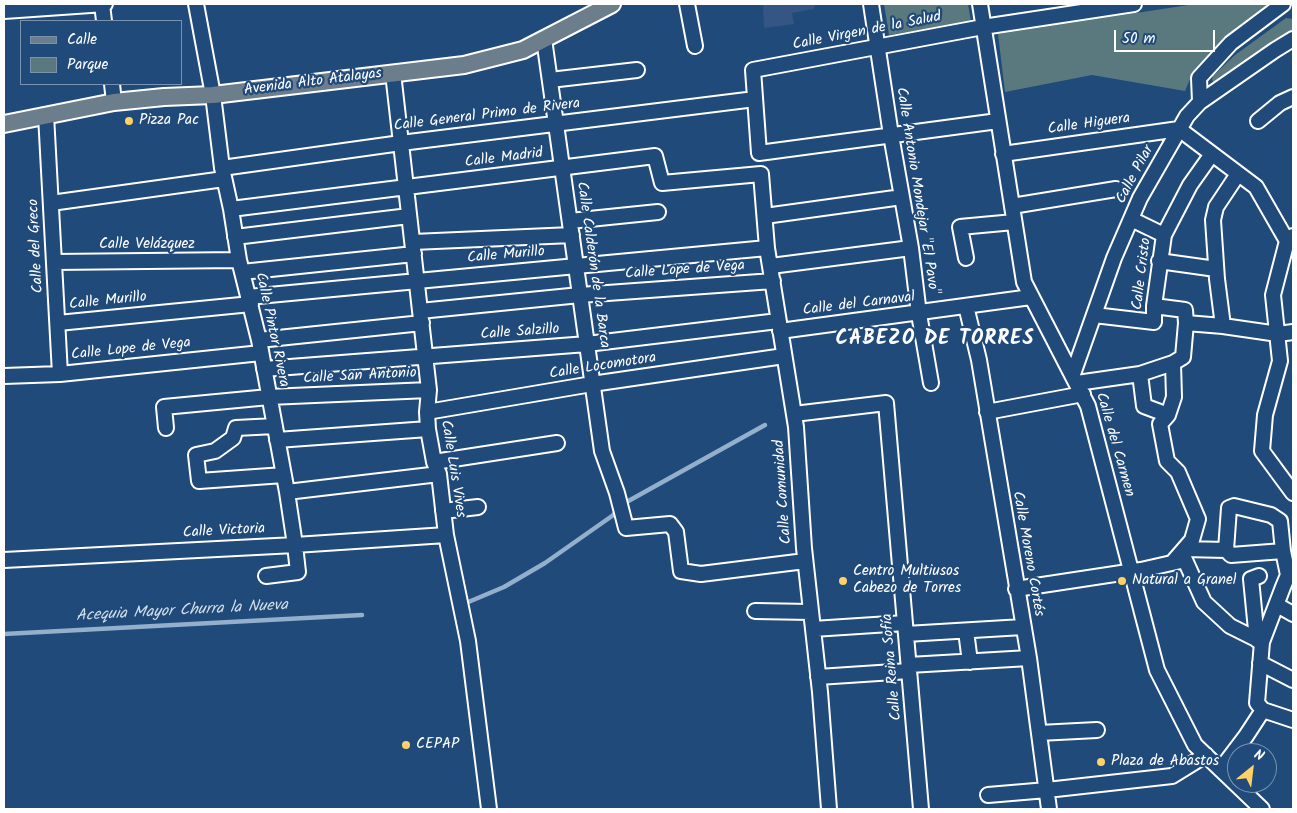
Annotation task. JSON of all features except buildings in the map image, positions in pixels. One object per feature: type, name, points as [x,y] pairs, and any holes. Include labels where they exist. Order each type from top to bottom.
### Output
[{"type":"main road","name":"Avenida Alto Atalayas","points":[[4,124],[114,102],[164,96],[213,95],[464,65],[522,50],[612,4]]},
{"type":"street","points":[[4,11],[103,4],[104,20]]},
{"type":"street","name":"Calle Pintor Rivera","points":[[196,4],[213,95],[223,174],[235,238],[260,347],[295,545],[298,572],[266,576]]},
{"type":"street","points":[[687,4],[695,46]]},
{"type":"street","name":"Calle Antonio Mondejar \"El Pavo\"","points":[[871,4],[890,135],[911,248],[919,314],[931,383]]},
{"type":"street","name":"Calle del Carmen","points":[[980,4],[1024,282],[1088,406],[1157,670],[1195,745],[1262,809]]},
{"type":"street","name":"Calle Virgen de la Salud","points":[[755,99],[753,70],[983,27],[1127,4]]},
{"type":"street","points":[[1200,102],[1199,78],[1231,43],[1284,4]]},
{"type":"street","name":"Calle Calderón de la Barca","points":[[544,39],[602,451],[617,493],[626,528],[670,524],[676,532],[681,571],[701,574],[805,560]]},
{"type":"street","name":"Calle Pilar","points":[[1078,384],[1094,315],[1114,258],[1140,198],[1187,116],[1200,102],[1293,39]]},
{"type":"street","points":[[550,80],[637,70]]},
{"type":"street","name":"Calle Luis Vives","points":[[393,73],[430,390],[427,412],[428,429],[437,468],[446,535],[468,642],[489,809]]},
{"type":"street","points":[[112,85],[114,102]]},
{"type":"street","points":[[1258,122],[1280,103],[1293,97]]},
{"type":"street","points":[[755,99],[760,153],[998,121]]},
{"type":"street","name":"Calle General Primo de Rivera","points":[[52,203],[401,143],[755,99]]},
{"type":"street","name":"Calle del Greco","points":[[46,115],[60,374]]},
{"type":"street","points":[[1179,129],[1256,187],[1290,238],[1273,295],[1280,361],[1265,415],[1262,451],[1293,493]]},
{"type":"street","name":"Calle Higuera","points":[[1003,154],[1179,129]]},
{"type":"street","name":"Calle Cristo","points":[[1094,315],[1154,322],[1159,261],[1164,235],[1190,185],[1212,154]]},
{"type":"street","name":"Calle Madrid","points":[[231,209],[655,156],[662,183],[761,174]]},
{"type":"street","name":"Calle Comunidad","points":[[761,174],[767,248],[794,414],[801,436],[805,560],[813,629],[820,652],[818,677],[829,809]]},
{"type":"street","points":[[1224,326],[1216,269],[1213,220],[1216,207],[1238,174]]},
{"type":"street","points":[[1012,206],[1116,189]]},
{"type":"street","points":[[765,216],[902,197]]},
{"type":"street","points":[[570,221],[658,212]]},
{"type":"street","points":[[235,238],[410,216]]},
{"type":"street","points":[[1131,219],[1164,235]]},
{"type":"street","points":[[966,258],[960,227],[1014,222]]},
{"type":"street","name":"Calle Velázquez","points":[[54,262],[241,266],[413,248],[572,236]]},
{"type":"street","name":"Calle Murillo","points":[[58,323],[417,281],[767,248]]},
{"type":"street","points":[[771,266],[911,248]]},
{"type":"street","points":[[1159,261],[1216,269]]},
{"type":"street","name":"Calle Lope de Vega","points":[[4,376],[60,374],[260,347],[421,317],[580,295],[773,282]]},
{"type":"street","name":"Calle del Carnaval","points":[[779,326],[919,314],[1031,297]]},
{"type":"street","name":"Calle Moreno Cortés","points":[[966,306],[979,360],[1029,658],[1049,809]]},
{"type":"street","points":[[987,412],[1078,384],[1140,374],[1173,363],[1183,357],[1186,323],[1185,310],[1154,306]]},
{"type":"street","points":[[1186,323],[1224,326],[1278,334],[1293,332]]},
{"type":"street","name":"Calle Salzillo","points":[[264,369],[587,344],[779,326]]},
{"type":"street","name":"Calle Locomotora","points":[[427,412],[592,384],[784,356]]},
{"type":"street","points":[[1173,363],[1174,397],[1168,415],[1160,424],[1167,461],[1178,472],[1198,519],[1192,540],[1181,557]]},
{"type":"street","points":[[1140,374],[1144,406],[1168,415]]},
{"type":"street","name":"Calle San Antonio","points":[[166,428],[164,407],[269,398],[430,390]]},
{"type":"street","name":"Calle Reina Sofía","points":[[794,414],[886,403],[882,428],[904,638],[909,668],[921,809]]},
{"type":"street","points":[[284,475],[198,481],[196,455],[215,451],[233,438],[236,428],[276,433],[428,429]]},
{"type":"street","points":[[287,492],[437,468],[557,443]]},
{"type":"street","points":[[1226,550],[1229,508],[1234,506],[1280,520],[1283,551],[1291,573],[1259,641]]},
{"type":"street","points":[[443,511],[478,507]]},
{"type":"street","name":"Calle Victoria","points":[[4,560],[446,535]]},
{"type":"street","points":[[1016,589],[1132,571],[1181,557],[1226,550],[1232,555],[1283,551]]},
{"type":"street","points":[[1181,557],[1204,602],[1230,626],[1259,641]]},
{"type":"street","points":[[1259,576],[1251,580],[1259,641],[1260,663],[1257,703],[1263,710],[1293,720]]},
{"type":"street","points":[[1276,605],[1293,614]]},
{"type":"street","points":[[755,610],[811,612]]},
{"type":"street","points":[[813,629],[904,638],[1023,627]]},
{"type":"street","points":[[966,631],[970,662]]},
{"type":"street","points":[[818,677],[1029,658]]},
{"type":"street","points":[[1260,663],[1293,680]]},
{"type":"street","points":[[1221,769],[1263,710]]},
{"type":"street","points":[[1039,732],[1097,730]]},
{"type":"street","points":[[988,794],[1047,790],[1172,776],[1206,755]]},
{"type":"shaded area","points":[[763,4],[816,4],[814,9],[792,13],[794,24],[764,28]]},
{"type":"green space","points":[[884,4],[968,4],[971,22],[889,35]]},
{"type":"green space","points":[[1195,4],[1270,4],[1223,40],[1193,72],[1185,91],[1092,75],[1005,92],[998,34]]},
{"type":"green space","points":[[1286,18],[1293,19],[1293,35],[1217,84],[1214,83],[1212,80],[1213,76],[1235,55]]},
{"type":"waterway","name":"Acequia Mayor Churra la Nueva","points":[[623,504],[765,425]]},
{"type":"waterway","name":"Acequia Mayor Churra la Nueva","points":[[466,603],[504,587],[545,563],[618,510]]},
{"type":"waterway","name":"Acequia Mayor Churra la Nueva","points":[[4,634],[362,615]]},
{"type":"place","name":"Pizza Pac","points":[[129,121]]},
{"type":"place","name":"Centro Multiusos Cabezo de Torres","points":[[843,581]]},
{"type":"place","name":"Natural a Granel","points":[[1122,581]]},
{"type":"place","name":"CEPAP","points":[[406,745]]},
{"type":"place","name":"Plaza de Abastos","points":[[1101,762]]},
{"type":"district","name":"CABEZO DE TORRES","points":[[935,341]]}]
